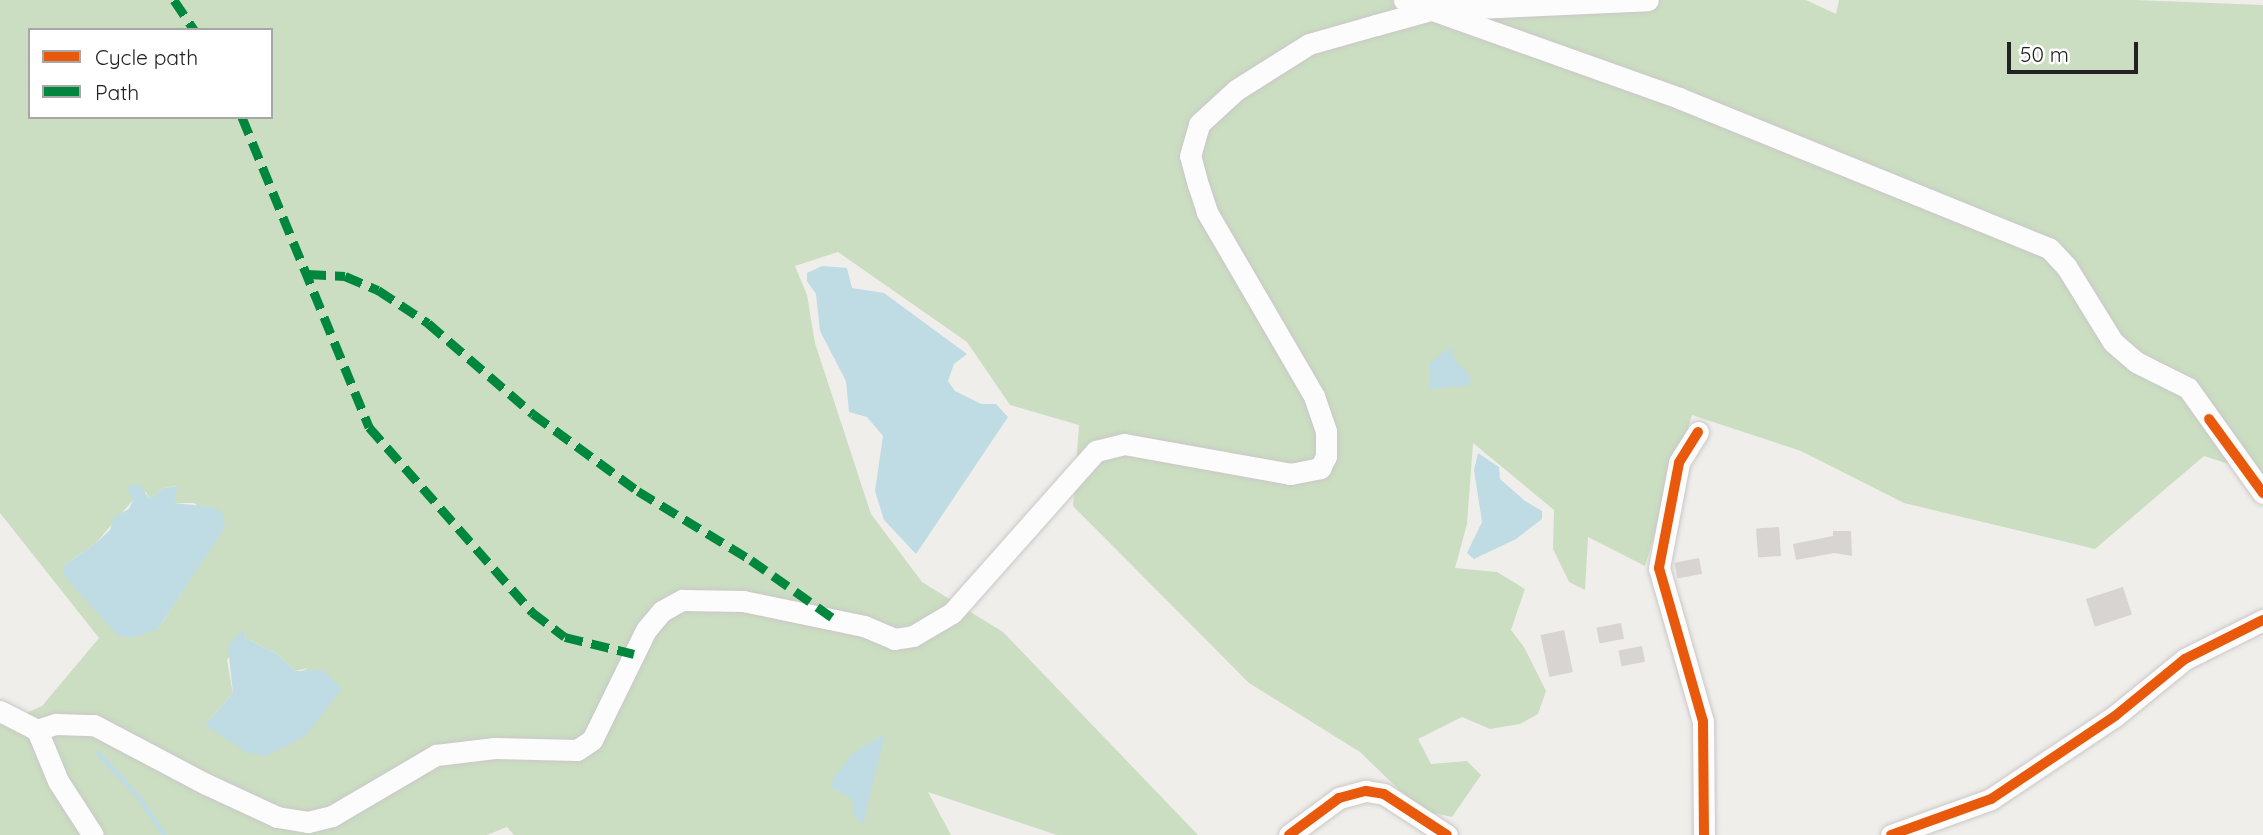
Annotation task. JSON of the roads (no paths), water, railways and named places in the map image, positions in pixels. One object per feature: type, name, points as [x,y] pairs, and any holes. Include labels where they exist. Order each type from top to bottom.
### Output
[{"type":"street","points":[[1404,0],[1679,98],[2049,248],[2066,266],[2113,342],[2136,362],[2188,388],[2263,493]]},
{"type":"street","points":[[37,730],[57,724],[94,725],[193,779],[277,817],[308,822],[332,816],[436,755],[495,748],[577,750],[592,740],[646,630],[662,611],[682,600],[743,601],[864,626],[894,639],[913,636],[952,613],[1096,451],[1124,444],[1290,474],[1321,468],[1326,456],[1326,431],[1314,396],[1207,212],[1190,156],[1191,141],[1199,124],[1236,90],[1309,44],[1431,10],[1648,0]]},
{"type":"street","points":[[1698,432],[1679,463],[1659,568],[1703,721],[1704,835]]},
{"type":"street","points":[[1891,835],[1991,799],[2115,716],[2185,659],[2263,620]]},
{"type":"street","points":[[0,711],[37,730],[58,781],[93,835]]},
{"type":"street","points":[[1289,835],[1339,798],[1366,791],[1384,794],[1447,835]]},
{"type":"water","points":[[822,266],[847,268],[852,288],[884,293],[967,354],[954,364],[948,381],[955,391],[981,404],[996,404],[1008,417],[916,554],[884,520],[875,491],[883,436],[867,417],[849,412],[846,381],[820,331],[816,294],[807,281],[807,273]]},
{"type":"water","points":[[1447,349],[1452,349],[1455,361],[1469,374],[1471,385],[1430,389],[1430,363]]},
{"type":"water","points":[[1478,453],[1499,467],[1500,479],[1525,501],[1542,511],[1542,519],[1516,539],[1474,559],[1467,553],[1482,522],[1474,470]]},
{"type":"water","points":[[140,485],[149,499],[164,488],[178,486],[174,503],[213,507],[222,512],[225,527],[158,629],[133,638],[118,636],[64,576],[63,566],[96,543],[110,530],[114,517],[129,509],[133,500],[126,486]]},
{"type":"water","points":[[245,631],[246,638],[277,654],[295,671],[323,670],[342,689],[304,737],[266,756],[247,753],[205,725],[233,693],[228,648],[236,635]]},
{"type":"water","points":[[885,734],[863,825],[854,816],[852,799],[832,788],[833,779],[853,753]]},
{"type":"waterway","points":[[98,753],[141,800],[164,835]]}]
